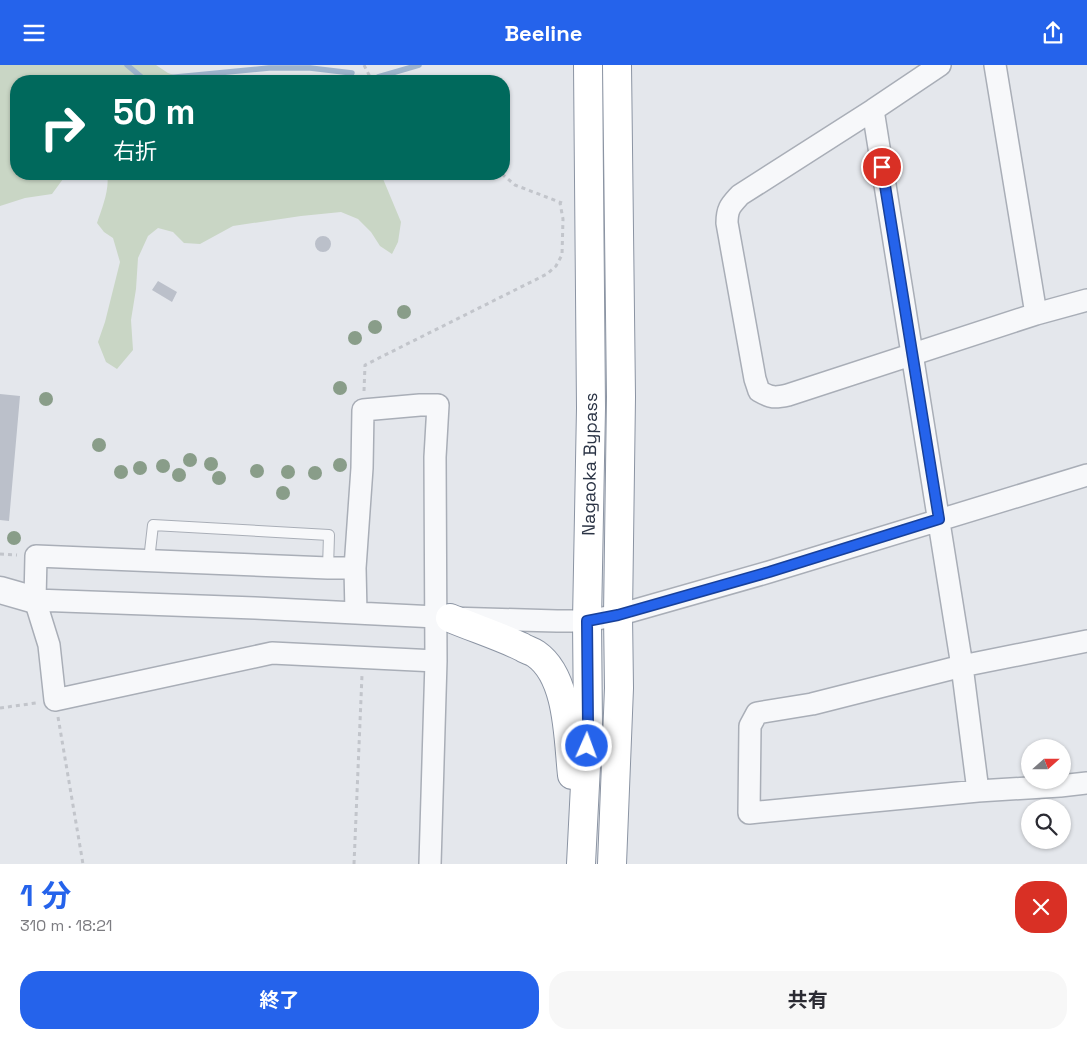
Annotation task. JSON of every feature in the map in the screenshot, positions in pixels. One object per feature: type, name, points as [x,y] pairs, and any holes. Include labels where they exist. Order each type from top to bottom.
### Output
[{"type":"highway","name":"Nagaoka Bypass","points":[[581,864],[588,726],[587,621],[591,408],[588,65]]},
{"type":"highway","name":"Nagaoka Bypass","points":[[612,864],[619,688],[618,615],[622,397],[618,65]]},
{"type":"highway","points":[[443,617],[506,639],[535,653],[545,662],[555,676],[565,708],[581,864]]},
{"type":"street","points":[[940,65],[740,195],[731,205],[727,213],[727,223],[755,379],[759,391],[776,397],[788,395],[1036,314],[1087,300]]},
{"type":"street","points":[[995,65],[1036,314]]},
{"type":"street","points":[[873,110],[962,666],[978,791]]},
{"type":"street","points":[[356,613],[355,568],[362,468],[363,410],[438,405],[435,457],[443,617],[436,661],[430,864]]},
{"type":"street","points":[[0,590],[34,600],[587,621],[618,615],[769,572],[1087,475]]},
{"type":"street","points":[[355,568],[36,556],[34,600],[49,645],[55,700],[272,653],[436,661]]},
{"type":"street","points":[[0,610],[34,600]]},
{"type":"street","points":[[1087,641],[962,666],[812,704],[757,713],[750,726],[749,813],[978,791],[1087,783]]},
{"type":"lane","points":[[149,560],[154,525],[329,535],[328,568]]},
{"type":"path","points":[[363,410],[365,365],[547,274],[556,266],[562,255],[563,219],[560,203],[516,185],[510,180]]},
{"type":"path","points":[[354,864],[362,657]]},
{"type":"path","points":[[0,708],[55,700],[84,864]]},
{"type":"green space","points":[[0,65],[156,65],[174,75],[10,75],[10,180],[62,180],[52,194],[25,198],[0,206]]},
{"type":"green space","points":[[108,180],[384,180],[401,222],[398,242],[392,254],[380,246],[371,232],[358,219],[341,212],[233,226],[200,244],[184,243],[173,232],[158,228],[148,236],[138,258],[131,320],[133,350],[117,369],[106,362],[98,342],[120,262],[113,238],[104,232],[97,223]]},
{"type":"building","points":[[323,236],[329,238],[331,244],[329,250],[323,252],[317,250],[315,244],[317,238]]},
{"type":"building","points":[[158,281],[177,292],[172,302],[152,290]]},
{"type":"building","points":[[0,394],[20,396],[9,521],[0,520]]},
{"type":"waterway","points":[[127,65],[139,75]]},
{"type":"waterway","points":[[385,75],[419,65]]},
{"type":"waterway","points":[[197,75],[269,68],[310,68],[352,73]]},
{"type":"route","points":[[587,746],[587,621],[618,615],[769,572],[939,519],[882,167]]}]
